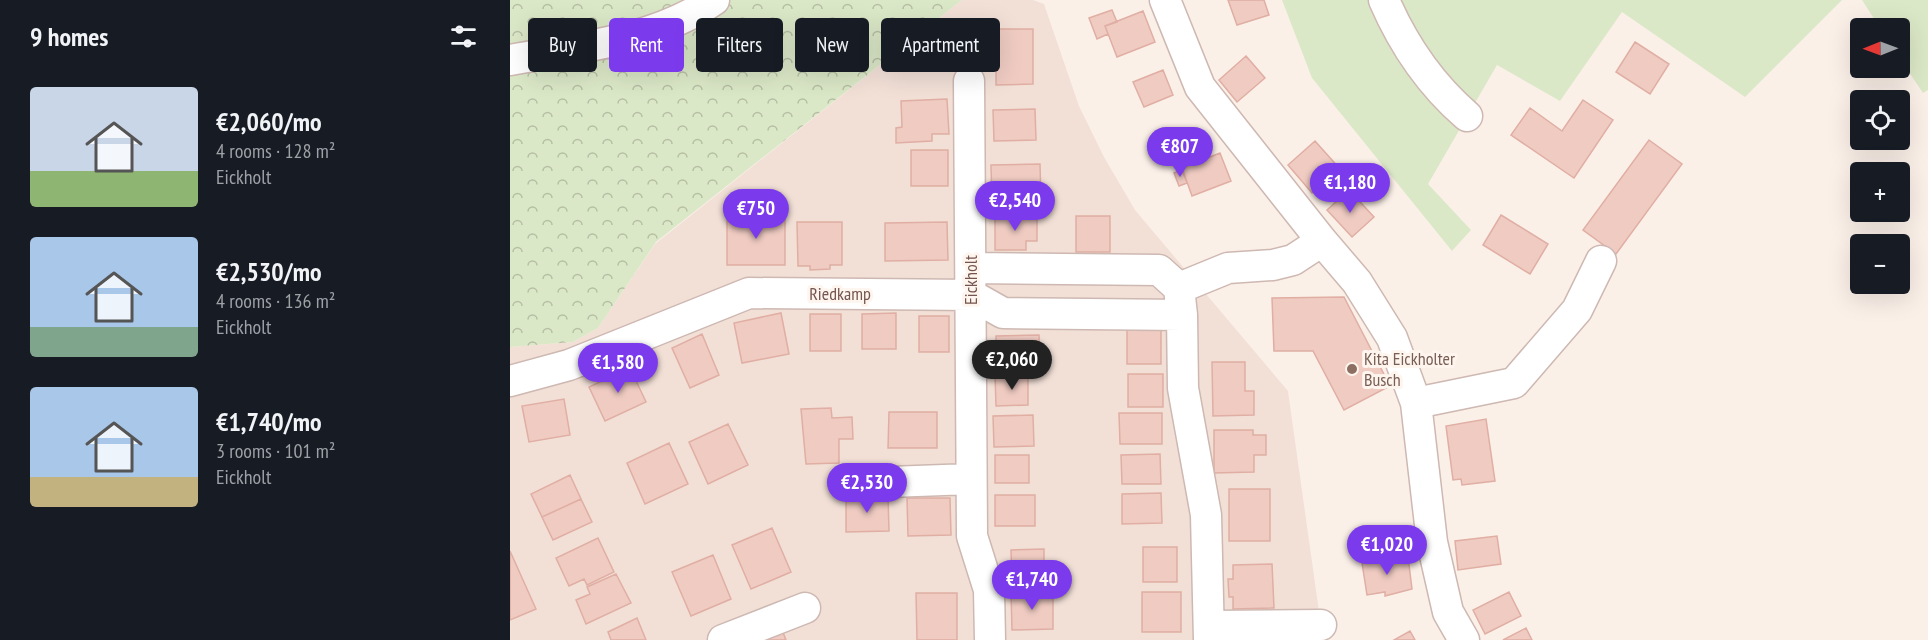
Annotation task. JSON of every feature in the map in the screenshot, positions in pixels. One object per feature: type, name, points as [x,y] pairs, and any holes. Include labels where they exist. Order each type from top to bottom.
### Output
[{"type":"street","points":[[510,60],[643,34],[692,15],[714,0]]},
{"type":"street","points":[[1165,0],[1200,87],[1322,242],[1357,282],[1392,338],[1416,403],[1432,542],[1448,612],[1464,640]]},
{"type":"street","points":[[1384,0],[1416,59],[1445,97],[1467,116]]},
{"type":"street","name":"Eickholt","points":[[969,81],[972,536],[989,590],[990,640]]},
{"type":"street","points":[[1321,625],[1209,633],[1206,515],[1183,388],[1181,301],[1228,268],[1273,265],[1293,260],[1322,242]]},
{"type":"street","points":[[1416,403],[1514,383],[1577,310],[1601,261]]},
{"type":"street","name":"Riedkamp","points":[[510,381],[568,365],[749,293],[1159,270],[1181,301]]},
{"type":"street","name":"Riedkamp","points":[[971,281],[1003,313],[1181,301]]},
{"type":"street","points":[[862,483],[971,479]]},
{"type":"street","points":[[723,640],[805,608]]},
{"type":"shaded area","points":[[962,0],[1033,0],[1044,4],[1079,106],[1104,157],[1135,210],[1288,391],[1323,640],[510,640],[510,347],[573,342],[598,328],[655,244],[881,64],[881,72],[1000,72],[1000,18],[939,18]]},
{"type":"green space","points":[[510,0],[962,0],[939,18],[881,18],[881,64],[656,242],[598,328],[573,342],[510,347]]},
{"type":"green space","points":[[1282,0],[1842,0],[1745,97],[1622,12],[1560,101],[1497,65],[1428,184],[1471,230],[1452,251],[1312,78]]},
{"type":"green space","points":[[1862,0],[1928,0],[1928,90],[1923,93],[1910,74],[1910,18],[1874,18]]},
{"type":"building","points":[[1228,0],[1264,0],[1269,15],[1237,25]]},
{"type":"building","points":[[1112,10],[1117,22],[1105,26],[1108,34],[1097,39],[1089,18]]},
{"type":"building","points":[[1143,11],[1155,42],[1117,57],[1105,26]]},
{"type":"building","points":[[1000,29],[1033,29],[1033,84],[996,85],[996,72],[1000,72]]},
{"type":"building","points":[[1635,42],[1669,64],[1650,94],[1616,72]]},
{"type":"building","points":[[1246,56],[1265,78],[1237,102],[1219,80]]},
{"type":"building","points":[[1163,70],[1173,95],[1144,107],[1133,82]]},
{"type":"building","points":[[947,99],[949,134],[932,134],[932,141],[896,143],[896,128],[902,127],[901,101]]},
{"type":"building","points":[[1583,100],[1613,120],[1574,178],[1511,135],[1530,108],[1562,131]]},
{"type":"building","points":[[1035,109],[1036,140],[994,141],[993,110]]},
{"type":"building","points":[[1649,140],[1682,164],[1616,254],[1583,230]]},
{"type":"building","points":[[1315,141],[1340,169],[1312,193],[1288,165]]},
{"type":"building","points":[[911,150],[948,150],[948,186],[911,186]]},
{"type":"building","points":[[1220,153],[1231,181],[1192,196],[1182,168]]},
{"type":"building","points":[[1040,164],[1041,200],[992,201],[991,165]]},
{"type":"building","points":[[1182,170],[1187,183],[1179,186],[1174,173]]},
{"type":"building","points":[[1349,190],[1374,217],[1352,237],[1327,210]]},
{"type":"building","points":[[1037,215],[1037,241],[1026,241],[1026,250],[995,250],[995,216]]},
{"type":"building","points":[[1501,215],[1548,244],[1530,274],[1483,245]]},
{"type":"building","points":[[727,216],[785,216],[785,265],[727,265]]},
{"type":"building","points":[[1076,216],[1110,216],[1110,252],[1076,252]]},
{"type":"building","points":[[797,222],[842,222],[842,265],[830,265],[830,269],[810,270],[810,266],[798,266]]},
{"type":"building","points":[[947,222],[948,260],[885,261],[885,223]]},
{"type":"building","name":"Kita Eickholter Busch","points":[[1344,297],[1390,386],[1344,410],[1313,351],[1274,351],[1272,298]]},
{"type":"building","points":[[781,313],[789,354],[742,363],[734,323]]},
{"type":"building","points":[[896,313],[896,349],[862,349],[862,314]]},
{"type":"building","points":[[810,314],[841,314],[841,351],[810,351]]},
{"type":"building","points":[[919,316],[949,316],[949,352],[919,352]]},
{"type":"building","points":[[1127,329],[1161,329],[1161,364],[1127,364]]},
{"type":"building","points":[[702,334],[719,375],[690,388],[672,348]]},
{"type":"building","points":[[1039,335],[1040,367],[996,368],[996,336]]},
{"type":"building","points":[[1212,362],[1245,362],[1245,391],[1254,391],[1254,415],[1213,416]]},
{"type":"building","points":[[630,368],[646,402],[605,421],[589,387]]},
{"type":"building","points":[[1128,374],[1163,374],[1163,407],[1128,407]]},
{"type":"building","points":[[995,376],[1028,376],[1028,405],[996,406]]},
{"type":"building","points":[[564,399],[570,435],[529,442],[522,406]]},
{"type":"building","points":[[831,408],[832,418],[852,417],[853,439],[839,439],[839,463],[806,464],[801,409]]},
{"type":"building","points":[[889,412],[937,412],[937,448],[888,448]]},
{"type":"building","points":[[1119,413],[1162,413],[1162,444],[1120,444]]},
{"type":"building","points":[[1033,415],[1034,446],[994,447],[993,416]]},
{"type":"building","points":[[1486,419],[1495,481],[1462,485],[1461,479],[1453,480],[1446,426]]},
{"type":"building","points":[[728,424],[748,465],[708,484],[689,442]]},
{"type":"building","points":[[1214,430],[1253,430],[1253,435],[1266,435],[1266,455],[1254,455],[1254,472],[1214,473]]},
{"type":"building","points":[[669,443],[688,484],[645,504],[627,463]]},
{"type":"building","points":[[1160,454],[1161,484],[1122,484],[1121,455]]},
{"type":"building","points":[[995,455],[1029,455],[1029,483],[995,483]]},
{"type":"building","points":[[570,475],[581,499],[542,517],[531,494]]},
{"type":"building","points":[[1229,489],[1270,489],[1270,541],[1229,541]]},
{"type":"building","points":[[1161,493],[1162,523],[1122,524],[1122,494]]},
{"type":"building","points":[[995,495],[1035,495],[1035,526],[995,526]]},
{"type":"building","points":[[888,496],[889,531],[846,532],[846,497]]},
{"type":"building","points":[[907,498],[950,498],[951,535],[908,536]]},
{"type":"building","points":[[581,499],[592,522],[553,540],[542,517]]},
{"type":"building","points":[[772,528],[791,572],[751,589],[732,545]]},
{"type":"building","points":[[1497,536],[1501,564],[1458,570],[1455,541]]},
{"type":"building","points":[[598,538],[614,572],[587,585],[584,579],[569,586],[556,558]]},
{"type":"building","points":[[1143,547],[1177,547],[1177,582],[1143,582]]},
{"type":"building","points":[[1044,549],[1044,582],[1012,583],[1011,550]]},
{"type":"building","points":[[510,551],[536,609],[510,620]]},
{"type":"building","points":[[713,555],[731,599],[691,616],[672,572]]},
{"type":"building","points":[[1408,557],[1412,589],[1385,596],[1385,592],[1367,595],[1362,563]]},
{"type":"building","points":[[1272,564],[1274,608],[1233,609],[1233,597],[1229,597],[1228,579],[1233,579],[1233,565]]},
{"type":"building","points":[[616,574],[631,603],[586,624],[576,600],[590,594],[587,587]]},
{"type":"building","points":[[1011,592],[1053,592],[1053,629],[1012,630]]},
{"type":"building","points":[[1142,592],[1181,592],[1181,632],[1142,632]]},
{"type":"building","points":[[1509,592],[1521,616],[1485,634],[1473,610]]},
{"type":"building","points":[[916,593],[957,593],[957,640],[917,640]]},
{"type":"building","points":[[637,618],[646,640],[611,640],[608,632]]},
{"type":"building","points":[[1526,628],[1532,640],[1503,640]]},
{"type":"building","points":[[782,630],[786,640],[756,640]]},
{"type":"building","points":[[1410,631],[1415,640],[1394,640]]},
{"type":"place","name":"Kita Eickholter Busch","points":[[1352,369]]}]
